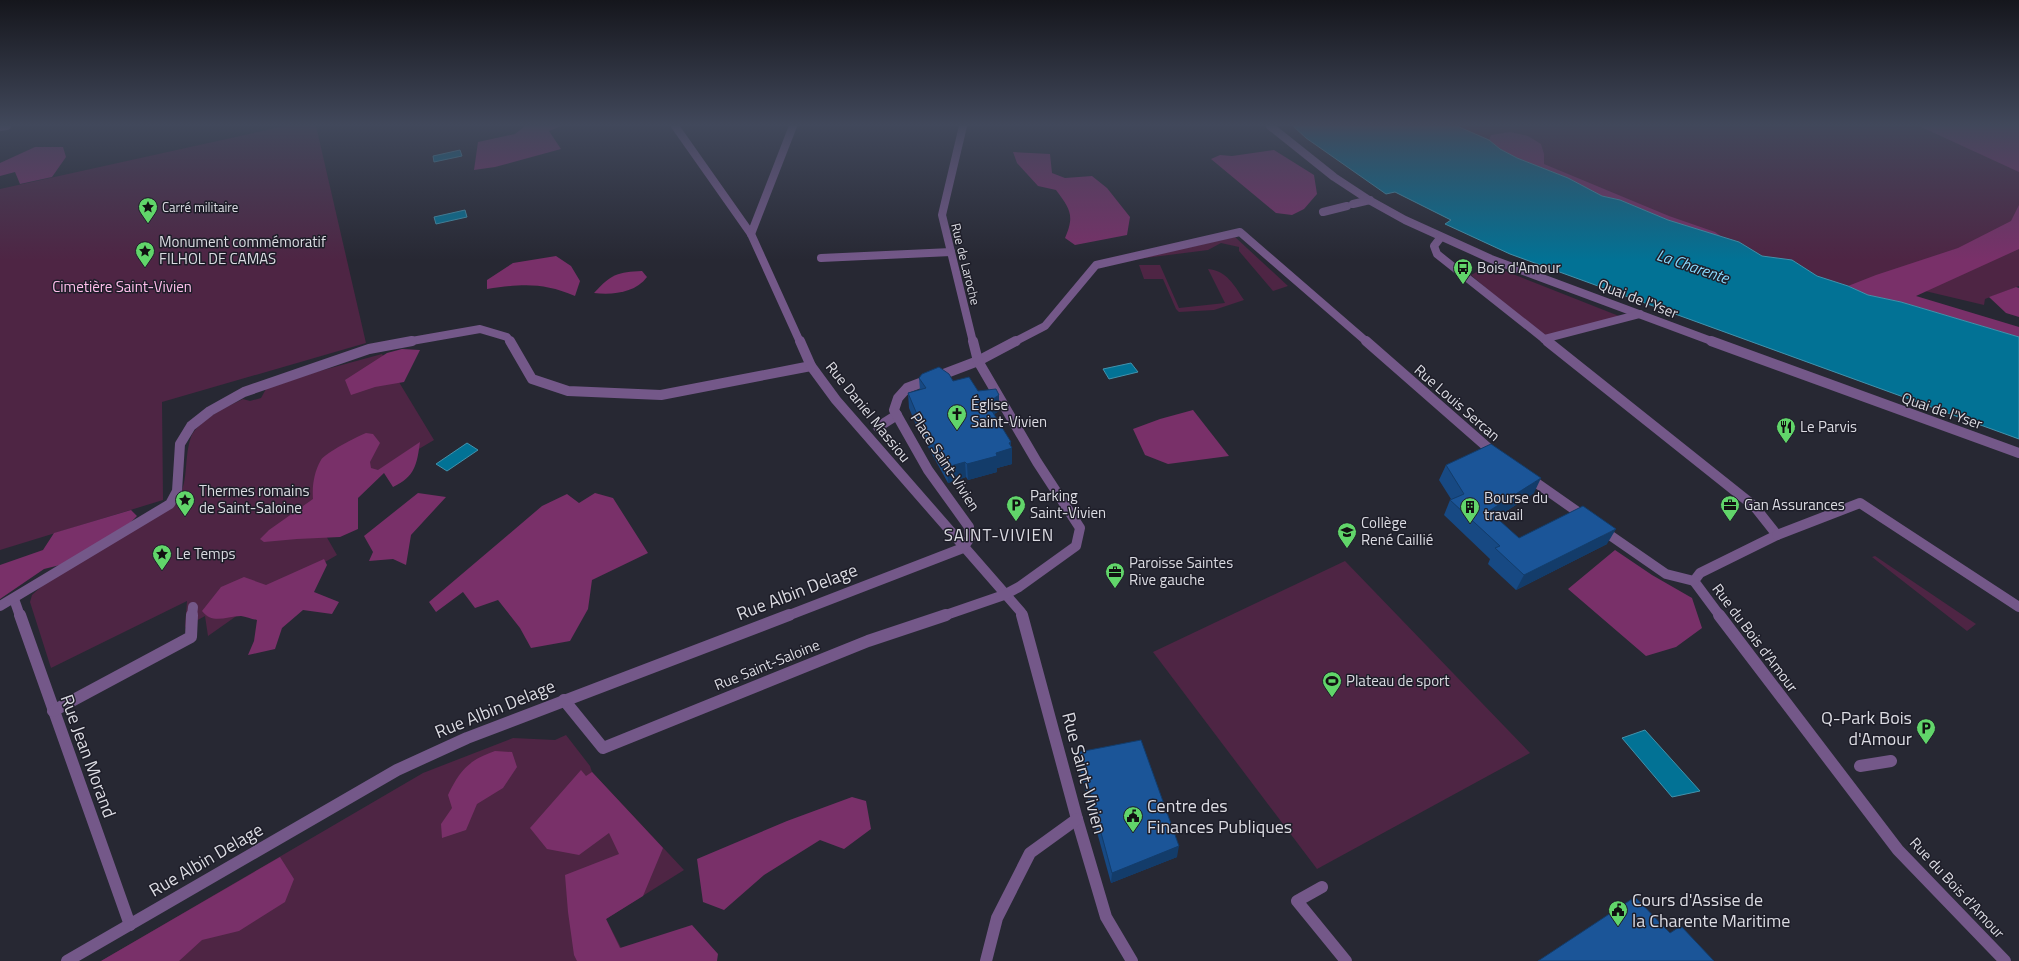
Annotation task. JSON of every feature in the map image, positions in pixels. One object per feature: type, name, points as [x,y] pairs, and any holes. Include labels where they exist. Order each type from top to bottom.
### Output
[{"type":"street","name":"Rue Daniel Massiou","points":[[707,171],[751,234],[811,366],[836,400],[1004,595]]},
{"type":"street","points":[[751,234],[776,171]]},
{"type":"street","name":"Rue de Laroche","points":[[952,171],[942,215],[978,361]]},
{"type":"street","name":"Quai de l'Yser","points":[[1328,171],[1370,200],[1441,237],[1498,261],[1786,370],[2019,453]]},
{"type":"street","points":[[1323,212],[1370,200]]},
{"type":"street","name":"Place Saint-Vivien","points":[[963,548],[970,538],[969,527],[928,470],[894,410],[898,398],[907,388],[978,361],[1045,326],[1096,265],[1240,232]]},
{"type":"street","name":"Rue Louis Sercan","points":[[1240,232],[1486,448],[1505,461]]},
{"type":"street","points":[[1441,237],[1434,246],[1437,254],[1754,506],[1777,535]]},
{"type":"street","points":[[821,258],[950,252]]},
{"type":"street","points":[[1544,339],[1640,314]]},
{"type":"street","points":[[0,606],[14,599],[170,504],[177,491],[180,444],[191,426],[210,411],[256,387],[369,349],[480,329],[507,337],[532,380],[568,391],[661,395],[725,384],[811,366]]},
{"type":"street","points":[[978,361],[1037,462],[1080,528],[1076,546],[1019,587],[1004,595]]},
{"type":"street","points":[[878,427],[897,415]]},
{"type":"street","points":[[1518,470],[1666,574],[1694,581]]},
{"type":"street","name":"Rue du Bois d'Amour","points":[[2005,961],[1898,850],[1841,769],[1694,581],[1700,574],[1777,535],[1860,503],[2019,607]]},
{"type":"street","name":"Rue Albin Delage","points":[[67,961],[398,770],[467,738],[963,548]]},
{"type":"street","name":"Rue Saint-Saloine","points":[[564,700],[603,748],[868,641],[1004,595]]},
{"type":"street","name":"Rue Saint-Vivien","points":[[1004,595],[1021,612],[1041,681],[1077,819],[1106,917],[1132,961]]},
{"type":"street","name":"Rue Jean Morand","points":[[14,599],[130,925]]},
{"type":"street","points":[[53,711],[191,637],[193,607]]},
{"type":"street","points":[[1860,766],[1891,761]]},
{"type":"street","points":[[986,961],[997,918],[1030,853],[1077,819]]},
{"type":"street","points":[[1322,888],[1297,901],[1346,961]]},
{"type":"green space","name":"Cimetière Saint-Vivien","points":[[82,171],[326,171],[366,343],[162,402],[163,500],[0,550],[0,189]]},
{"type":"green space","points":[[1553,171],[2019,171],[2019,286],[1985,299],[1984,305],[1925,291],[1915,296],[1868,295],[1848,286],[1817,276],[1792,260],[1762,256],[1739,242],[1668,220],[1620,200],[1602,196]]},
{"type":"green space","points":[[1235,237],[1288,286],[1273,291],[1239,251],[1239,247],[1221,243],[1208,250],[1137,259]]},
{"type":"green space","points":[[1139,265],[1160,265],[1179,308],[1225,303],[1208,269],[1215,270],[1225,276],[1233,284],[1244,300],[1214,310],[1179,312],[1176,309],[1163,279],[1144,279]]},
{"type":"green space","points":[[1490,265],[1624,318],[1544,339],[1471,275]]},
{"type":"green space","points":[[382,354],[434,440],[333,500],[314,515],[337,555],[255,603],[208,636],[205,616],[185,627],[187,601],[51,668],[30,602],[32,595],[44,584],[169,509],[181,493],[184,484],[188,447],[191,437],[200,425],[214,414],[243,399],[250,401],[261,398],[266,389],[316,372]]},
{"type":"green space","points":[[1875,556],[1976,624],[1967,631],[1872,557]]},
{"type":"green space","name":"Plateau de sport","points":[[1345,561],[1530,753],[1317,869],[1153,652]]},
{"type":"green space","points":[[566,735],[590,766],[592,772],[684,870],[606,919],[628,961],[101,961],[423,773],[513,738],[555,740]]},
{"type":"shaded area","points":[[0,171],[56,171],[52,177],[20,184],[15,172],[0,176]]},
{"type":"shaded area","points":[[1024,171],[1052,171],[1052,173],[1065,178],[1092,176],[1107,188],[1130,217],[1127,235],[1075,245],[1065,238],[1070,223],[1070,212],[1065,202],[1056,190],[1038,186]]},
{"type":"shaded area","points":[[1225,171],[1307,171],[1314,175],[1317,194],[1304,209],[1292,215],[1276,213]]},
{"type":"shaded area","points":[[1550,171],[1560,171],[1669,216],[1715,232],[1722,237],[1668,220],[1620,200],[1602,196],[1568,178]]},
{"type":"shaded area","points":[[2019,205],[2019,249],[1916,296],[2019,327],[2019,337],[1901,302],[1868,295],[1848,286],[1876,275],[1958,248],[2011,221]]},
{"type":"shaded area","points":[[556,256],[571,266],[580,281],[575,296],[552,288],[532,285],[487,289],[487,280],[513,263]]},
{"type":"shaded area","points":[[642,271],[647,277],[636,287],[630,290],[609,294],[594,293],[615,275],[627,272]]},
{"type":"shaded area","points":[[2016,287],[2019,288],[2019,317],[2006,313],[1989,297]]},
{"type":"shaded area","points":[[402,349],[420,350],[404,382],[375,387],[351,395],[345,380],[387,353]]},
{"type":"shaded area","points":[[1193,410],[1229,456],[1168,464],[1145,455],[1133,429],[1160,419]]},
{"type":"shaded area","points":[[366,433],[373,434],[380,443],[370,462],[371,468],[378,470],[420,442],[418,457],[414,469],[406,479],[393,487],[384,473],[358,498],[358,529],[340,537],[264,542],[260,539],[269,530],[313,499],[315,474],[321,460],[324,457],[342,445]]},
{"type":"shaded area","points":[[418,493],[446,497],[411,535],[406,565],[393,559],[369,561],[373,552],[364,536]]},
{"type":"shaded area","points":[[595,493],[613,498],[648,553],[592,580],[588,609],[570,641],[531,648],[520,628],[498,600],[475,608],[463,592],[436,612],[429,602],[542,506],[567,494],[579,503]]},
{"type":"shaded area","points":[[131,510],[137,516],[129,524],[64,564],[44,569],[0,599],[0,565],[43,550],[54,533]]},
{"type":"shaded area","points":[[1615,550],[1652,575],[1692,598],[1702,628],[1676,647],[1646,656],[1568,589]]},
{"type":"shaded area","points":[[324,559],[327,565],[314,592],[339,602],[332,614],[303,610],[282,628],[275,649],[248,655],[254,641],[257,620],[241,616],[215,619],[206,615],[202,611],[221,587],[244,577],[266,585]]},
{"type":"shaded area","points":[[495,751],[512,752],[517,767],[503,788],[477,804],[466,830],[442,838],[441,824],[452,808],[448,795],[461,772],[478,758]]},
{"type":"shaded area","points":[[581,770],[586,776],[592,772],[663,848],[643,896],[606,919],[620,948],[692,925],[718,954],[717,961],[577,961],[574,955],[568,912],[565,875],[619,854],[609,833],[579,855],[547,849],[530,828]]},
{"type":"shaded area","points":[[852,797],[866,801],[871,829],[844,849],[820,840],[764,875],[724,910],[703,902],[697,859],[787,821]]},
{"type":"shaded area","points":[[280,857],[294,879],[285,902],[239,931],[202,940],[179,961],[101,961]]},
{"type":"water","name":"La Charente","points":[[1353,171],[1550,171],[1568,178],[1602,196],[1620,200],[1668,220],[1739,242],[1762,256],[1792,260],[1817,276],[1848,286],[1868,295],[1901,302],[2019,337],[2019,439],[1510,254],[1445,224],[1451,220],[1395,192],[1386,194]]},
{"type":"water","points":[[465,210],[467,217],[436,224],[434,217]]},
{"type":"water","points":[[1131,363],[1138,372],[1109,379],[1103,369]]},
{"type":"water","points":[[467,443],[478,450],[447,471],[436,464]]},
{"type":"water","points":[[1645,730],[1700,791],[1672,797],[1622,738]]},
{"type":"building","name":"Église Saint-Vivien","points":[[939,367],[949,374],[953,381],[969,377],[978,391],[996,389],[999,395],[987,403],[1011,442],[1009,443],[1012,448],[996,453],[997,456],[967,464],[965,462],[947,467],[916,412],[908,393],[926,388],[919,378],[922,374]]},
{"type":"building","points":[[1491,444],[1541,478],[1489,511],[1519,538],[1583,506],[1616,529],[1524,575],[1495,548],[1500,546],[1450,500],[1464,494],[1446,465]]},
{"type":"building","name":"Centre des Finances Publiques","points":[[1141,740],[1179,846],[1112,873],[1079,752]]},
{"type":"building","name":"Cours d'Assise de la Charente Maritime","points":[[1635,897],[1670,933],[1681,926],[1714,961],[1538,961]]},
{"type":"place","name":"Carré militaire","points":[[148,224]]},
{"type":"place","name":"Monument commémoratif FILHOL DE CAMAS","points":[[145,268]]},
{"type":"place","name":"Bois d'Amour","points":[[1463,285]]},
{"type":"place","name":"Église Saint-Vivien","points":[[957,431]]},
{"type":"place","name":"Le Parvis","points":[[1786,444]]},
{"type":"place","name":"Thermes romains de Saint-Saloine","points":[[185,517]]},
{"type":"place","name":"Parking Saint-Vivien","points":[[1016,522]]},
{"type":"place","name":"Gan Assurances","points":[[1730,522]]},
{"type":"place","name":"Bourse du travail","points":[[1470,524]]},
{"type":"place","name":"Collège René Caillié","points":[[1347,549]]},
{"type":"place","name":"Le Temps","points":[[162,571]]},
{"type":"place","name":"Paroisse Saintes Rive gauche","points":[[1115,589]]},
{"type":"place","name":"Plateau de sport","points":[[1332,698]]},
{"type":"place","name":"Q-Park Bois d'Amour","points":[[1926,745]]},
{"type":"place","name":"Centre des Finances Publiques","points":[[1133,833]]},
{"type":"place","name":"Cours d'Assise de la Charente Maritime","points":[[1618,927]]},
{"type":"district","name":"SAINT-VIVIEN","points":[[999,535]]}]
